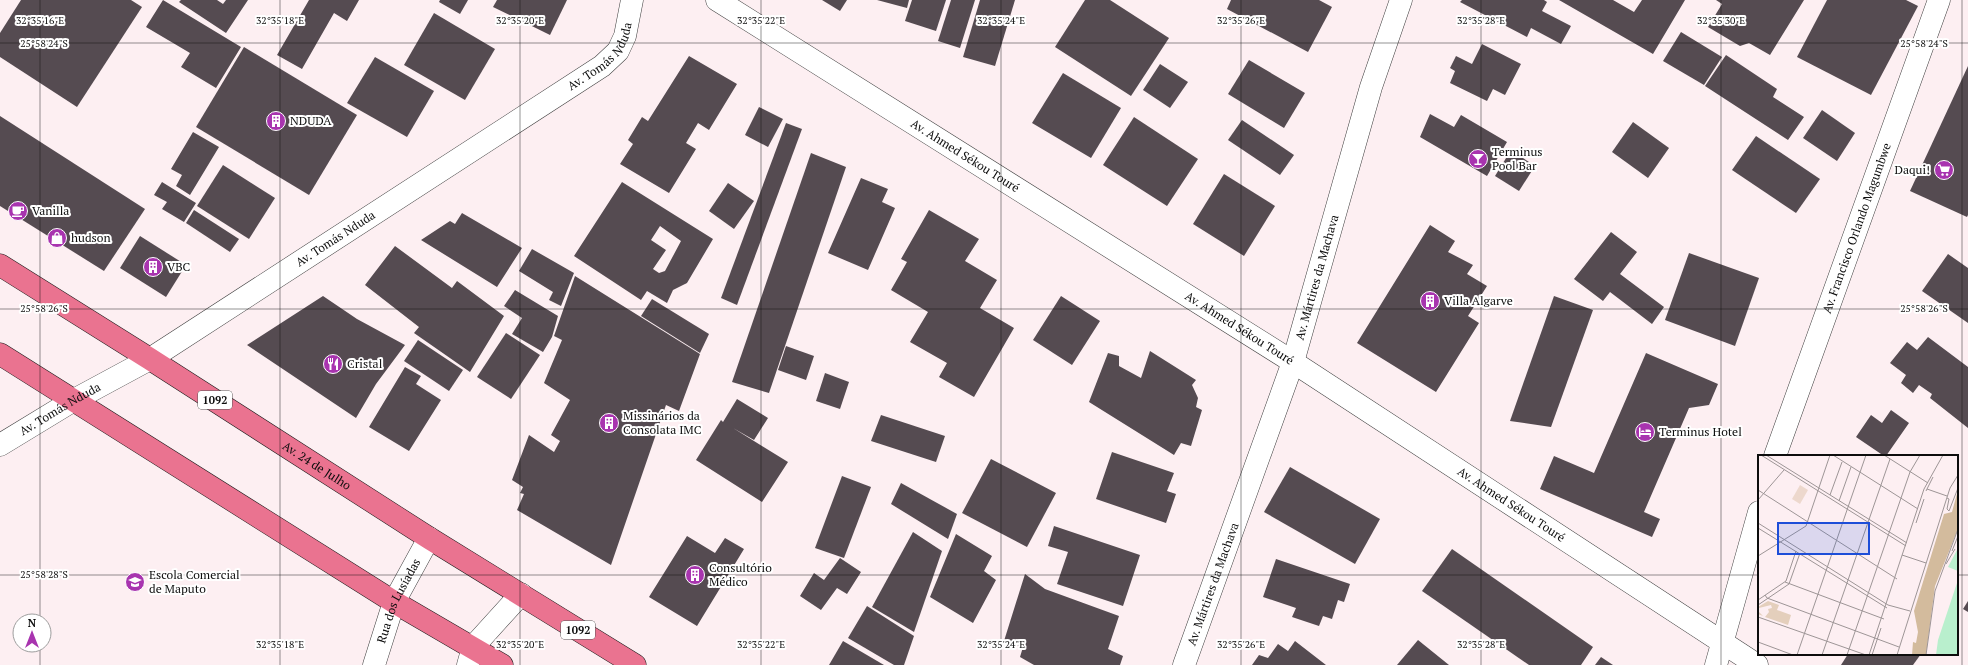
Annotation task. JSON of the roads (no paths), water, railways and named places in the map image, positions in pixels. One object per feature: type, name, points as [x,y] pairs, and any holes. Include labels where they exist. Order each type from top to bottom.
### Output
[{"type":"main road","name":"Av. 24 de Julho","points":[[0,265],[150,359],[429,538],[635,665]]},
{"type":"main road","points":[[0,354],[394,602],[470,656],[502,665]]},
{"type":"street","name":"Av. Tomás Nduda","points":[[0,445],[74,400],[150,359],[602,66],[618,52],[626,36],[632,0]]},
{"type":"street","name":"Av. Ahmed Sékou Touré","points":[[717,0],[1293,362],[1757,665]]},
{"type":"street","name":"Av. Mártires da Machava","points":[[1184,665],[1293,362],[1371,87],[1401,0]]},
{"type":"street","name":"Av. Francisco Orlando Magumbwe","points":[[1775,455],[1939,0]]},
{"type":"street","points":[[1716,665],[1758,516]]},
{"type":"street","name":"Rua dos Lusíadas","points":[[374,665],[394,602],[429,538]]},
{"type":"street","points":[[470,656],[521,594]]},
{"type":"place","name":"NDUDA","points":[[276,121]]},
{"type":"place","name":"Terminus Pool Bar","points":[[1478,159]]},
{"type":"place","name":"Daqui!","points":[[1944,170]]},
{"type":"place","name":"Vanilla","points":[[18,211]]},
{"type":"place","name":"hudson","points":[[57,238]]},
{"type":"place","name":"VBC","points":[[153,267]]},
{"type":"place","name":"Villa Algarve","points":[[1430,301]]},
{"type":"place","name":"Cristal","points":[[333,364]]},
{"type":"place","name":"Missinários da Consolata IMC","points":[[609,423]]},
{"type":"place","name":"Terminus Hotel","points":[[1645,432]]},
{"type":"place","name":"Consultório Médico","points":[[695,575]]},
{"type":"place","name":"Escola Comercial de Maputo","points":[[135,582]]}]
